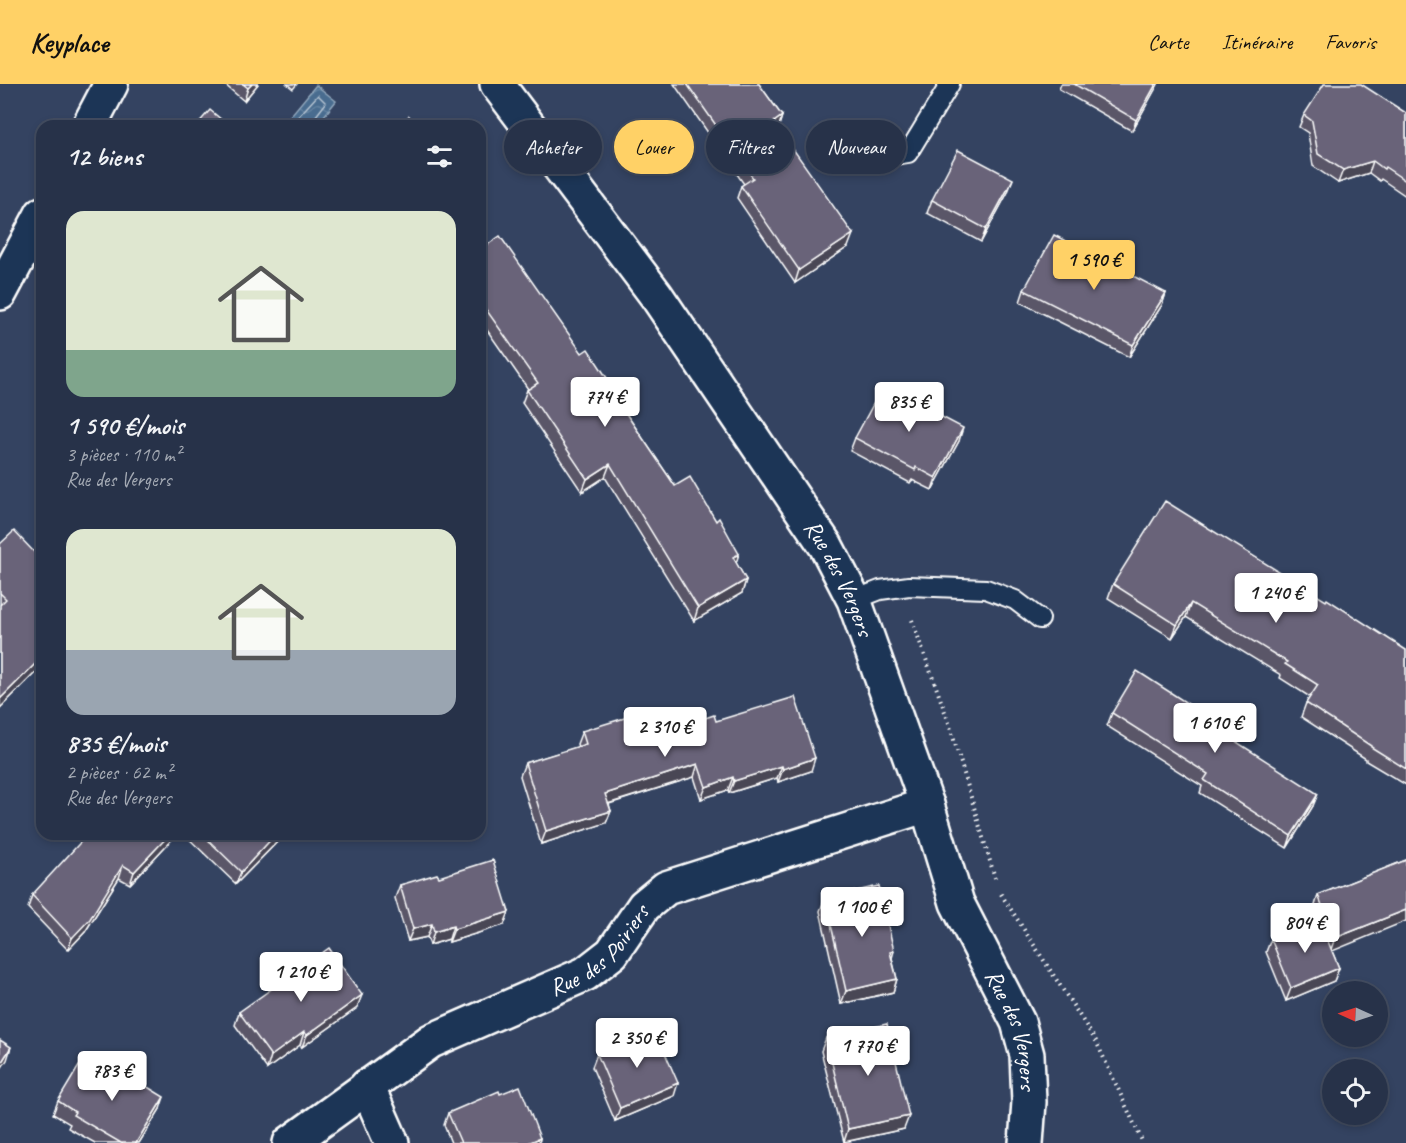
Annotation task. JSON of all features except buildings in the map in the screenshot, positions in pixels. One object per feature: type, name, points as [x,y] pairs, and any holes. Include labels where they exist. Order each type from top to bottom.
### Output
[{"type":"street","points":[[92,120],[111,84]]},
{"type":"street","name":"Rue des Vergers","points":[[496,84],[656,295],[826,546],[854,600],[927,805],[957,903],[1018,1022],[1027,1055],[1029,1102],[1026,1143]]},
{"type":"street","points":[[0,294],[36,225]]},
{"type":"street","name":"Rue des Poiriers","points":[[290,1143],[431,1041],[585,974],[612,953],[644,906],[666,888],[927,805]]},
{"type":"street","points":[[368,1086],[392,1143]]},
{"type":"lane","points":[[906,153],[950,84]]},
{"type":"lane","points":[[854,600],[880,590],[909,586],[986,589],[1015,600],[1040,619]]},
{"type":"path","points":[[1096,1041],[1143,1143]]},
{"type":"water","points":[[316,85],[336,101],[321,120],[287,120]]}]
